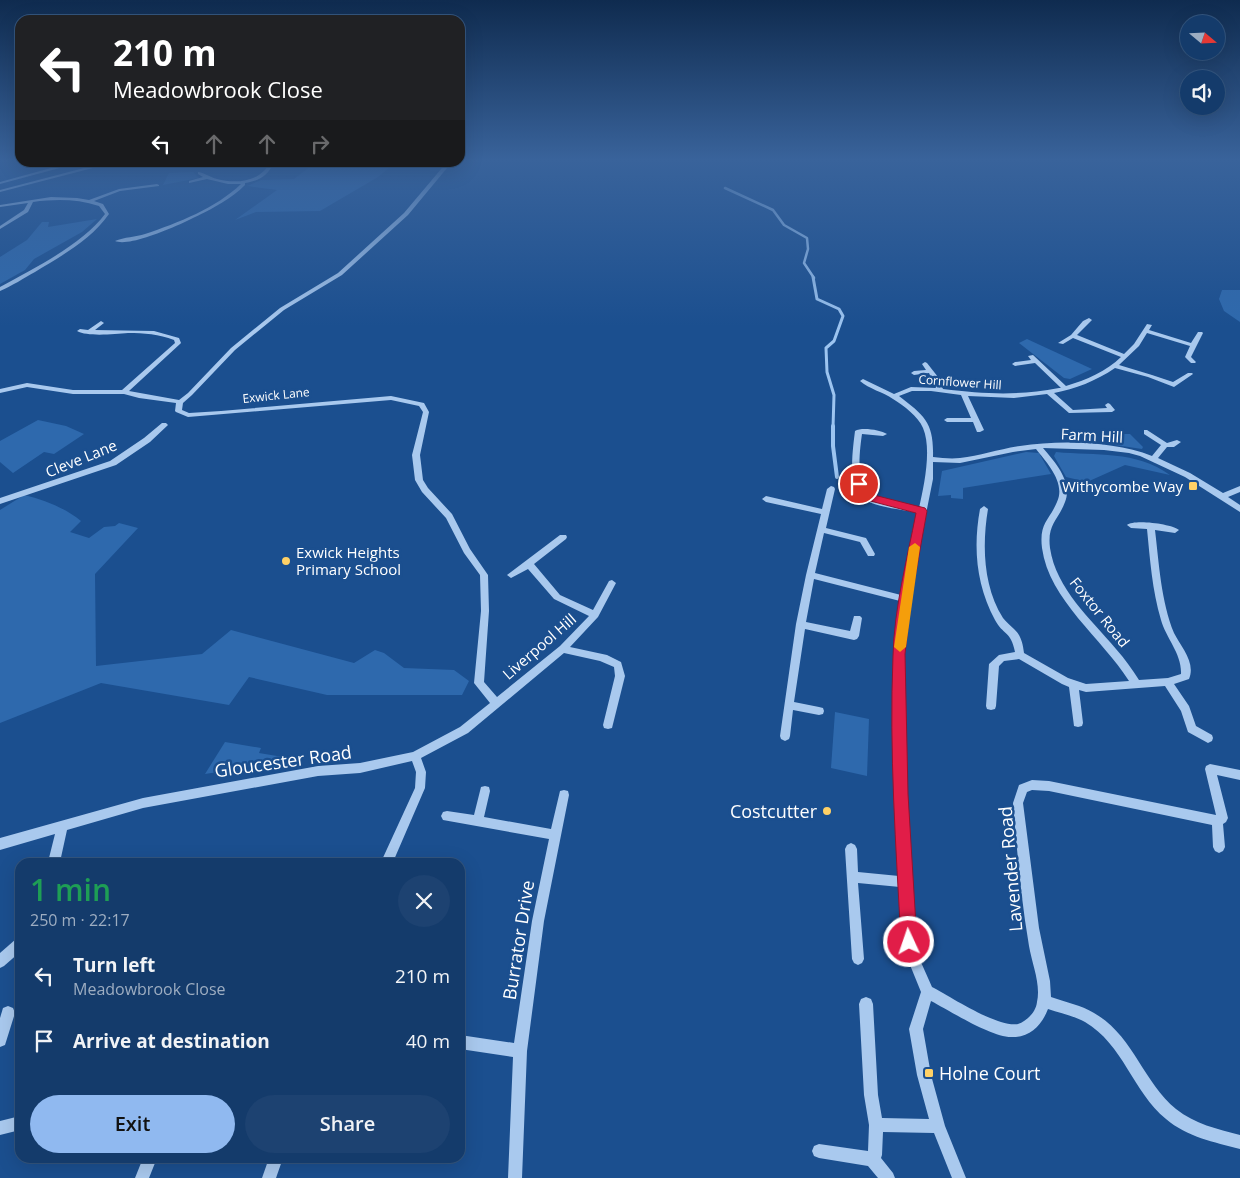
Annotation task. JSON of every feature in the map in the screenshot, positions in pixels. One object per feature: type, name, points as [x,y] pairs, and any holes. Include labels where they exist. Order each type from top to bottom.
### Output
[{"type":"street","points":[[1,227],[18,216]]},
{"type":"street","points":[[0,289],[79,240],[99,225],[106,216]]},
{"type":"street","points":[[118,241],[127,244],[192,216]]},
{"type":"street","points":[[0,391],[27,385],[73,392],[124,392],[180,402],[233,349],[282,309],[340,274],[404,216]]},
{"type":"street","points":[[1061,343],[1073,336],[1085,322],[1090,320]]},
{"type":"street","points":[[89,332],[101,323]]},
{"type":"street","points":[[1148,328],[1192,345]]},
{"type":"street","name":"Cornflower Hill","points":[[894,396],[911,389],[1006,396],[1050,393],[1066,389],[1092,380],[1114,366],[1125,356],[1148,328]]},
{"type":"street","points":[[80,331],[149,333],[178,339],[178,343],[124,392]]},
{"type":"street","points":[[1193,362],[1188,356],[1192,345],[1200,333]]},
{"type":"street","points":[[1073,336],[1125,356]]},
{"type":"street","points":[[1015,364],[1034,358],[1066,389]]},
{"type":"street","points":[[925,364],[931,371],[940,390]]},
{"type":"street","points":[[1114,366],[1150,376],[1174,386]]},
{"type":"street","points":[[914,373],[931,371]]},
{"type":"street","points":[[1166,393],[1190,374]]},
{"type":"street","points":[[863,381],[894,396],[914,411],[926,426],[930,439],[929,478],[905,600],[899,654],[901,794],[909,942],[927,992],[916,1028],[924,1075],[938,1126],[959,1178]]},
{"type":"street","points":[[1050,393],[1076,419]]},
{"type":"street","points":[[964,394],[980,430]]},
{"type":"street","name":"Exwick Lane","points":[[180,402],[178,411],[188,415],[377,398],[404,399],[422,404],[426,412],[416,455],[420,480],[424,490],[449,516],[467,551],[484,575],[485,611],[479,683],[496,702]]},
{"type":"street","points":[[1071,412],[1110,408],[1119,418]]},
{"type":"street","points":[[947,420],[975,420]]},
{"type":"street","name":"Cleve Lane","points":[[0,501],[113,463],[147,440],[164,424]]},
{"type":"street","points":[[883,434],[859,431],[856,461],[862,494],[873,499],[922,511]]},
{"type":"street","points":[[1147,432],[1165,445],[1177,442]]},
{"type":"street","points":[[1153,459],[1165,445]]},
{"type":"street","name":"Farm Hill","points":[[930,459],[962,461],[1020,448],[1038,447],[1110,448],[1130,451],[1153,459],[1223,496],[1240,509]]},
{"type":"street","name":"Foxtor Road","points":[[1038,447],[1051,463],[1063,489],[1062,501],[1050,518],[1045,535],[1052,570],[1069,598],[1125,664],[1136,684]]},
{"type":"street","points":[[785,736],[810,575],[831,489]]},
{"type":"street","points":[[1223,496],[1240,489]]},
{"type":"street","points":[[766,499],[825,512]]},
{"type":"street","points":[[984,509],[980,526],[981,572],[994,608],[1005,627],[1014,635],[1020,655]]},
{"type":"street","points":[[1131,525],[1175,530]]},
{"type":"street","points":[[991,706],[994,664],[1002,658],[1020,655],[1074,685],[1097,689],[1168,682],[1186,676],[1187,670],[1169,631],[1154,558],[1151,526]]},
{"type":"street","points":[[822,530],[863,540],[872,554]]},
{"type":"street","points":[[511,575],[563,538]]},
{"type":"street","points":[[528,564],[557,597],[595,615]]},
{"type":"street","points":[[810,575],[905,600]]},
{"type":"street","name":"Liverpool Hill","points":[[496,702],[563,649],[595,615],[612,583]]},
{"type":"street","points":[[801,624],[854,636],[857,618]]},
{"type":"street","points":[[563,649],[579,655],[610,660],[618,665],[620,676],[608,724]]},
{"type":"street","points":[[1168,682],[1184,709],[1192,729],[1208,738]]},
{"type":"street","points":[[1074,685],[1078,723]]},
{"type":"street","name":"Gloucester Road","points":[[0,844],[143,803],[318,772],[360,768],[415,756],[464,730],[496,702]]},
{"type":"street","points":[[789,705],[819,711]]},
{"type":"street","points":[[389,858],[420,788],[421,772],[415,756]]},
{"type":"street","points":[[1219,847],[1217,821],[1222,818],[1210,769],[1240,775]]},
{"type":"street","name":"Lavender Road","points":[[1044,1001],[1029,901],[1018,803],[1023,789],[1032,785],[1049,786],[1217,821]]},
{"type":"street","points":[[478,821],[485,791]]},
{"type":"street","name":"Burrator Drive","points":[[515,1178],[520,1051],[538,921],[564,795]]},
{"type":"street","points":[[446,816],[556,835]]},
{"type":"street","points":[[55,858],[62,827]]},
{"type":"street","points":[[851,849],[858,959]]},
{"type":"street","points":[[852,877],[905,882]]},
{"type":"street","points":[[0,962],[15,948]]},
{"type":"street","points":[[927,992],[951,1003],[976,1018],[1010,1032],[1024,1029],[1035,1020],[1044,1001],[1081,1014],[1103,1027],[1117,1043],[1154,1096],[1185,1124],[1240,1142]]},
{"type":"street","points":[[866,1004],[871,1095],[876,1125],[872,1159]]},
{"type":"street","points":[[0,1040],[8,1013]]},
{"type":"street","points":[[465,1043],[520,1051]]},
{"type":"street","points":[[0,1128],[15,1124]]},
{"type":"street","points":[[876,1125],[938,1126]]},
{"type":"street","points":[[819,1151],[872,1159],[888,1178]]},
{"type":"street","points":[[142,1178],[148,1163]]},
{"type":"street","points":[[269,1178],[274,1163]]},
{"type":"shaded area","points":[[97,219],[82,232],[34,259],[25,270],[0,284],[0,257],[27,240],[42,222],[49,222],[48,227]]},
{"type":"shaded area","points":[[1222,290],[1240,290],[1240,322],[1224,311],[1219,299]]},
{"type":"shaded area","points":[[1027,339],[1092,369],[1070,379],[1064,378],[1019,343]]},
{"type":"shaded area","points":[[38,420],[66,426],[84,434],[54,454],[44,452],[13,473],[0,462],[0,441]]},
{"type":"shaded area","points":[[1107,434],[1130,434],[1143,447],[1142,449],[1115,445]]},
{"type":"shaded area","points":[[1026,452],[1039,453],[1051,474],[963,488],[963,499],[951,498],[951,495],[938,496],[942,471]]},
{"type":"shaded area","points":[[1056,452],[1101,454],[1130,458],[1143,461],[1170,475],[1125,465],[1087,482],[1066,477],[1054,456]]},
{"type":"shaded area","points":[[24,495],[40,499],[75,516],[81,521],[70,532],[89,538],[104,527],[115,526],[119,523],[138,528],[95,574],[96,666],[202,654],[231,630],[354,663],[375,650],[384,653],[404,668],[454,670],[469,681],[462,695],[327,695],[249,677],[229,705],[101,683],[0,723],[0,510]]},
{"type":"shaded area","points":[[835,712],[869,719],[867,776],[831,768]]},
{"type":"shaded area","points":[[225,742],[261,748],[259,753],[289,758],[287,761],[205,774]]},
{"type":"waterway","points":[[777,216],[784,225],[807,238],[808,249],[804,263],[814,278]]},
{"type":"waterway","points":[[813,277],[817,299],[839,309],[843,316],[834,341],[826,348],[827,372],[834,395],[833,428]]},
{"type":"waterway","points":[[833,428],[837,477]]},
{"type":"slow traffic","points":[[900,647],[905,600],[915,547]]},
{"type":"place","name":"Withycombe Way","points":[[1193,486]]},
{"type":"place","name":"Exwick Heights Primary School","points":[[286,561]]},
{"type":"place","name":"Costcutter","points":[[827,811]]},
{"type":"place","name":"Holne Court","points":[[929,1073]]},
{"type":"route","points":[[859,484],[862,494],[866,497],[922,511],[905,600],[899,654],[901,794],[909,942]]}]
